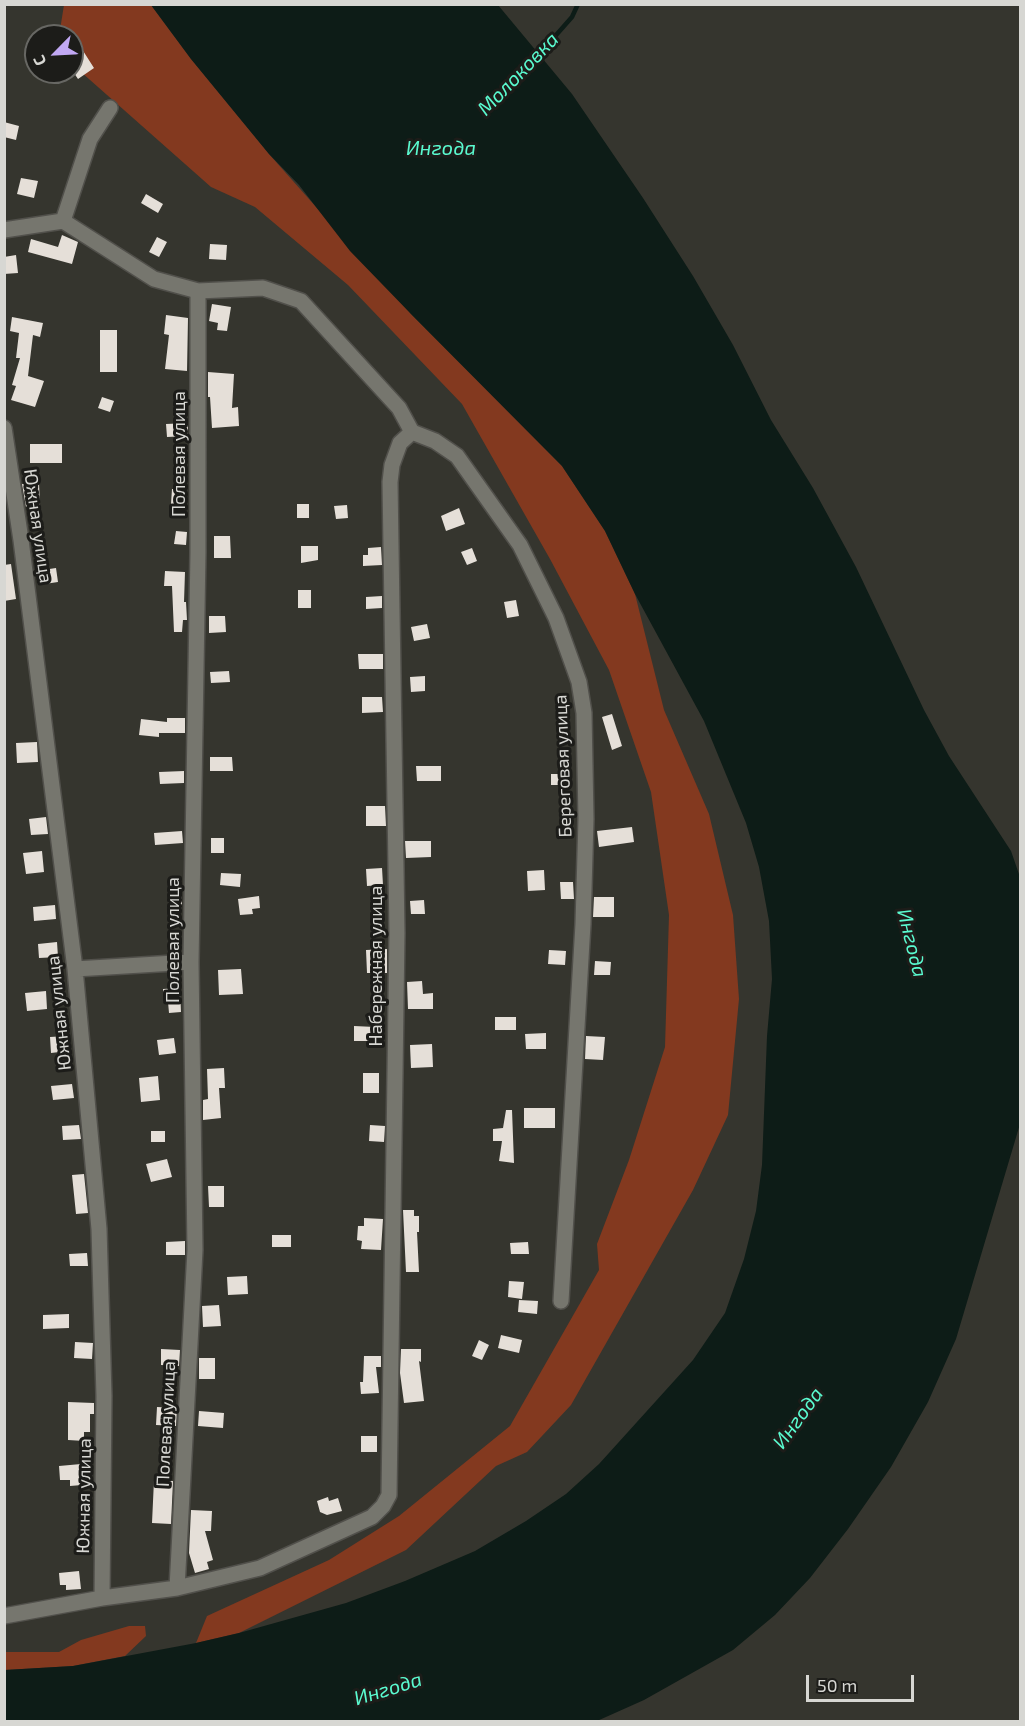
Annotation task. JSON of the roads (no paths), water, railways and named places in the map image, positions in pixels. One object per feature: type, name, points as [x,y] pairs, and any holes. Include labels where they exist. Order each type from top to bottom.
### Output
[{"type":"street","points":[[63,221],[90,139],[110,108]]},
{"type":"street","points":[[4,230],[63,221],[154,279],[198,291],[263,288],[301,301],[399,408],[412,432]]},
{"type":"street","name":"Полевая улица","points":[[177,1588],[195,1250],[191,962],[198,552],[198,291]]},
{"type":"street","name":"Южная улица","points":[[4,428],[24,563],[75,969],[99,1229],[104,1396],[102,1598]]},
{"type":"street","name":"Береговая улица","points":[[412,432],[435,441],[457,456],[520,545],[556,618],[579,682],[584,713],[586,819],[582,936],[561,1301]]},
{"type":"street","name":"Набережная улица","points":[[177,1588],[260,1568],[372,1517],[383,1506],[389,1495],[397,933],[390,482],[392,465],[400,443],[412,432]]},
{"type":"street","points":[[75,969],[191,962]]},
{"type":"street","points":[[4,1616],[102,1598],[177,1588]]},
{"type":"water","name":"Ингода","points":[[151,5],[498,5],[572,94],[693,276],[733,345],[771,420],[813,488],[856,567],[924,710],[949,756],[1011,851],[1020,877],[1020,1124],[956,1339],[928,1402],[891,1467],[848,1529],[810,1578],[775,1615],[733,1650],[644,1700],[597,1721],[5,1721],[5,1670],[73,1666],[196,1643],[346,1603],[475,1551],[566,1494],[599,1464],[693,1360],[725,1313],[744,1259],[756,1211],[762,1165],[767,1036],[772,979],[769,921],[759,867],[746,823],[704,721],[635,594],[605,531],[562,466],[350,251],[299,185],[269,154],[191,59]]},
{"type":"waterway","name":"Молоковка","points":[[535,59],[572,17],[578,4]]}]
